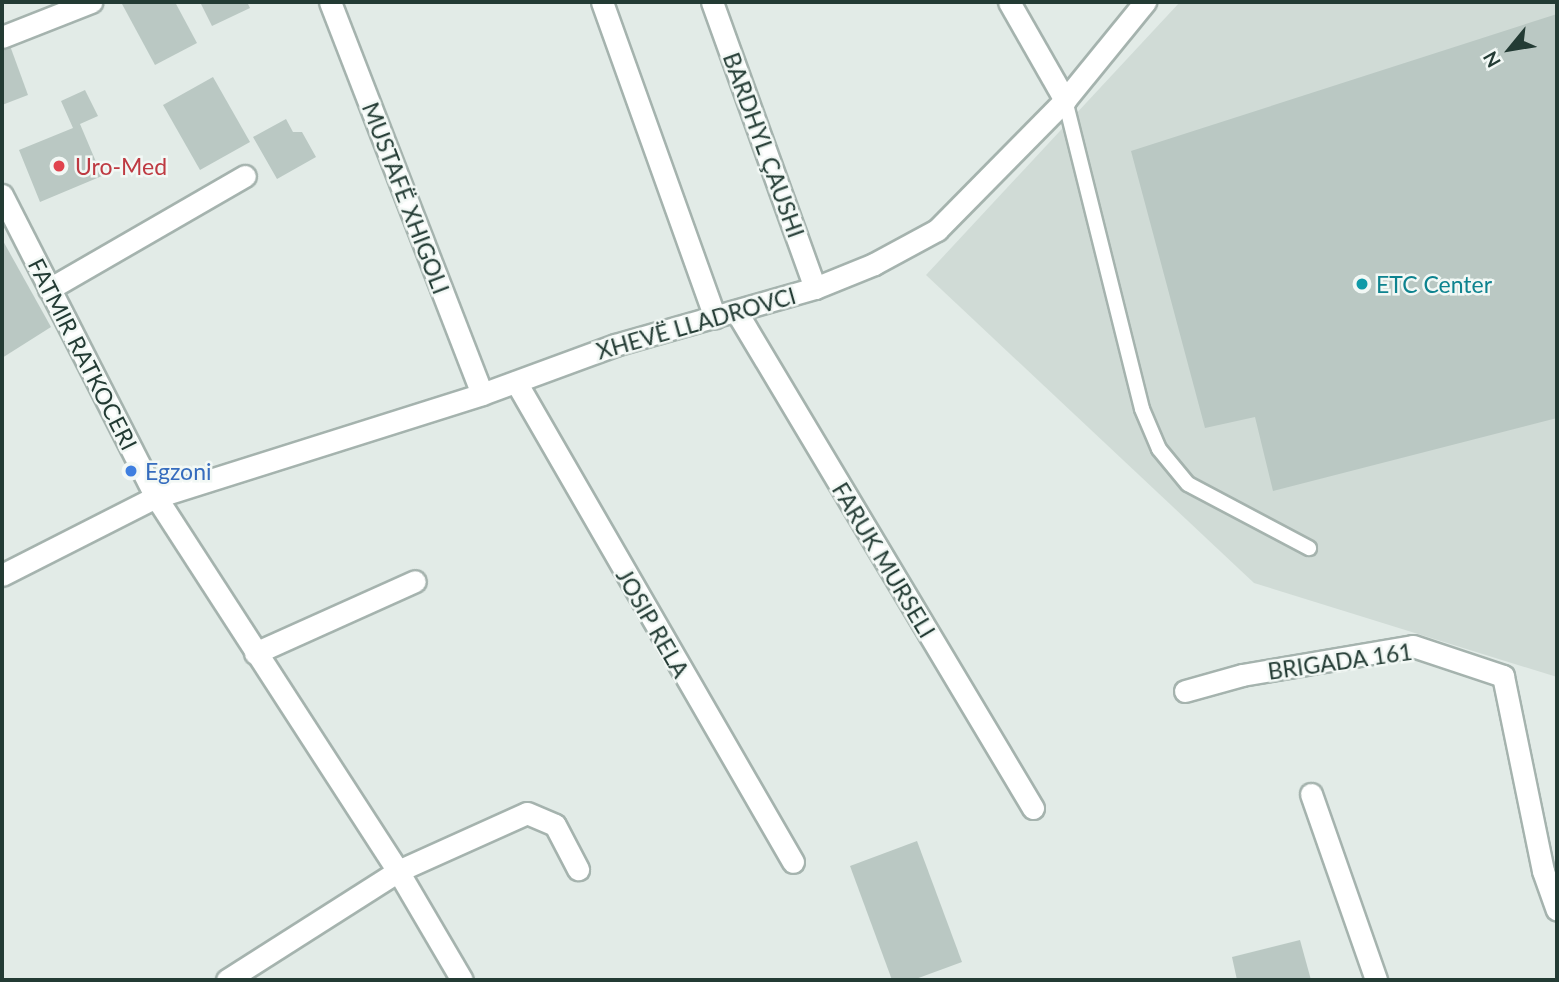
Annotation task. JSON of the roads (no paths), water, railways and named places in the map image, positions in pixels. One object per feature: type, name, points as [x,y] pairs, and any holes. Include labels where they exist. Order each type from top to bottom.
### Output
[{"type":"street","points":[[2,37],[91,2]]},
{"type":"street","name":"MUSTAFË XHIGOLI","points":[[330,2],[482,394]]},
{"type":"street","points":[[602,2],[715,317]]},
{"type":"street","name":"BARDHYL ÇAUSHI","points":[[712,2],[815,288]]},
{"type":"street","points":[[1009,2],[1065,100]]},
{"type":"street","name":"XHEVË LLADROVCI","points":[[2,575],[156,497],[482,394],[615,345],[815,288],[874,264],[937,230],[1065,100],[1145,2]]},
{"type":"street","points":[[49,289],[245,176]]},
{"type":"street","name":"FATMIR RATKOCERI","points":[[2,195],[156,497],[398,870],[463,980]]},
{"type":"street","name":"FARUK MURSELI","points":[[736,311],[1033,808]]},
{"type":"street","name":"JOSIP RELA","points":[[516,382],[793,862]]},
{"type":"street","points":[[255,653],[415,581]]},
{"type":"street","name":"BRIGADA 161","points":[[1185,691],[1242,675],[1413,646],[1503,676],[1543,871],[1557,910]]},
{"type":"street","points":[[1311,794],[1376,980]]},
{"type":"street","points":[[227,980],[398,870],[527,813],[555,825],[578,869]]},
{"type":"lane","points":[[1065,100],[1142,408],[1158,449],[1188,484],[1309,548]]},
{"type":"place","name":"Uro-Med","points":[[59,166]]},
{"type":"place","name":"ETC Center","points":[[1362,284]]},
{"type":"place","name":"Egzoni","points":[[131,471]]}]
